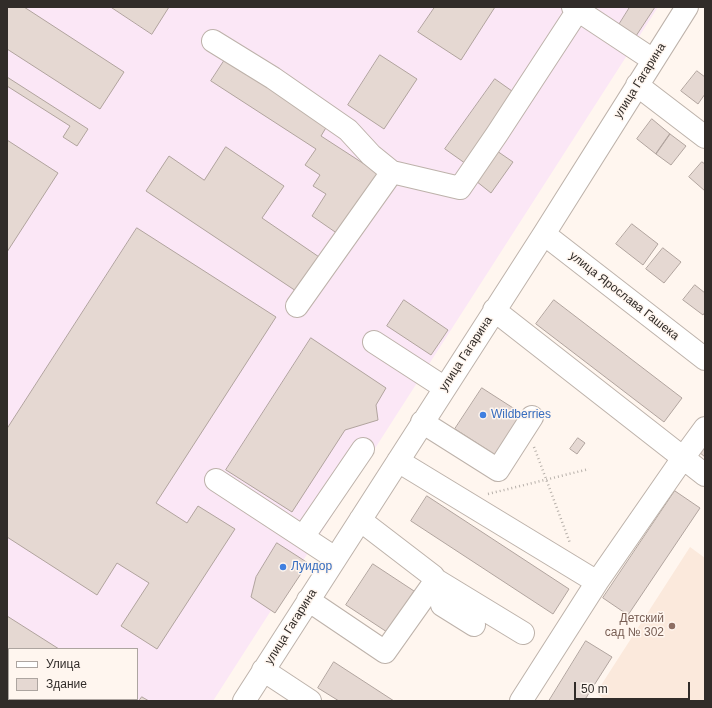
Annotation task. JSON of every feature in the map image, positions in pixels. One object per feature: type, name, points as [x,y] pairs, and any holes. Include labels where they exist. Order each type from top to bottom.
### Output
[{"type":"street","name":"улица Гагарина","points":[[244,701],[544,234],[687,7]]},
{"type":"street","points":[[213,41],[274,78],[348,130],[371,155],[392,172],[460,188],[497,134],[575,9],[653,60]]},
{"type":"street","points":[[637,85],[705,137]]},
{"type":"street","points":[[297,306],[392,172]]},
{"type":"street","name":"улица Ярослава Гашека","points":[[544,234],[705,359]]},
{"type":"street","points":[[494,310],[705,475]]},
{"type":"street","points":[[374,342],[445,388]]},
{"type":"street","points":[[422,422],[498,470],[529,422]]},
{"type":"street","points":[[521,701],[598,582],[682,458],[705,428]]},
{"type":"street","points":[[303,537],[363,449]]},
{"type":"street","points":[[398,461],[598,582]]},
{"type":"street","points":[[216,480],[335,558]]},
{"type":"street","points":[[360,520],[443,585],[523,633]]},
{"type":"street","points":[[308,600],[386,652],[443,585]]},
{"type":"street","points":[[443,585],[442,605],[474,625]]},
{"type":"street","points":[[263,670],[310,701]]},
{"type":"path","points":[[529,422],[530,436],[572,547],[569,565]]},
{"type":"path","points":[[462,500],[547,481],[589,469]]},
{"type":"shaded area","points":[[7,7],[658,7],[213,701],[7,701]]},
{"type":"shaded area","name":"Детский сад № 302","points":[[690,547],[705,558],[705,701],[607,701],[596,693]]},
{"type":"building","points":[[7,7],[24,7],[124,72],[100,109],[7,49]]},
{"type":"building","points":[[111,7],[169,7],[152,34]]},
{"type":"building","points":[[435,7],[495,7],[461,60],[418,32]]},
{"type":"building","points":[[630,7],[655,7],[634,39],[617,28]]},
{"type":"building","points":[[228,55],[330,121],[321,136],[378,173],[338,234],[312,216],[326,194],[313,186],[320,175],[305,165],[316,149],[211,81]]},
{"type":"building","points":[[380,55],[417,79],[384,129],[348,105]]},
{"type":"building","points":[[697,71],[705,77],[705,94],[698,104],[681,91]]},
{"type":"building","points":[[7,77],[88,129],[77,146],[63,137],[70,126],[7,86]]},
{"type":"building","points":[[495,79],[519,96],[469,166],[445,149]]},
{"type":"building","points":[[652,119],[670,134],[656,154],[637,139]]},
{"type":"building","points":[[670,134],[686,146],[671,165],[656,154]]},
{"type":"building","points":[[7,140],[58,173],[7,252]]},
{"type":"building","points":[[226,147],[284,186],[262,218],[322,259],[299,293],[146,191],[169,156],[204,180]]},
{"type":"building","points":[[497,151],[513,162],[491,193],[476,181]]},
{"type":"building","points":[[702,162],[705,164],[705,191],[689,177]]},
{"type":"building","points":[[632,224],[658,244],[643,265],[616,244]]},
{"type":"building","points":[[137,228],[276,317],[156,503],[187,523],[198,506],[235,529],[157,649],[121,626],[149,583],[117,563],[97,595],[7,537],[7,429]]},
{"type":"building","points":[[663,248],[681,262],[664,283],[646,269]]},
{"type":"building","points":[[695,285],[705,293],[705,312],[703,315],[683,300]]},
{"type":"building","points":[[404,300],[448,330],[431,355],[387,326]]},
{"type":"building","points":[[554,300],[682,398],[664,422],[536,324]]},
{"type":"building","points":[[311,338],[386,388],[376,405],[378,420],[345,430],[292,512],[226,470]]},
{"type":"building","points":[[482,388],[524,415],[497,456],[455,429]]},
{"type":"building","points":[[578,438],[585,443],[577,454],[570,449]]},
{"type":"building","points":[[705,444],[705,457],[699,452]]},
{"type":"building","points":[[675,491],[700,508],[628,615],[603,598]]},
{"type":"building","points":[[427,496],[569,589],[553,614],[411,521]]},
{"type":"building","points":[[277,543],[308,563],[275,613],[251,597],[256,577]]},
{"type":"building","points":[[373,564],[414,591],[387,632],[346,605]]},
{"type":"building","points":[[7,616],[57,648],[8,648],[7,688]]},
{"type":"building","points":[[586,641],[612,657],[584,701],[549,701]]},
{"type":"building","points":[[334,662],[394,701],[339,701],[318,688]]},
{"type":"building","points":[[142,697],[149,701],[139,701]]},
{"type":"building","points":[[26,700],[84,700],[83,701]]},
{"type":"place","name":"Wildberries","points":[[483,415]]},
{"type":"place","name":"Луидор","points":[[283,567]]},
{"type":"place","name":"Детский сад № 302","points":[[672,626]]}]
